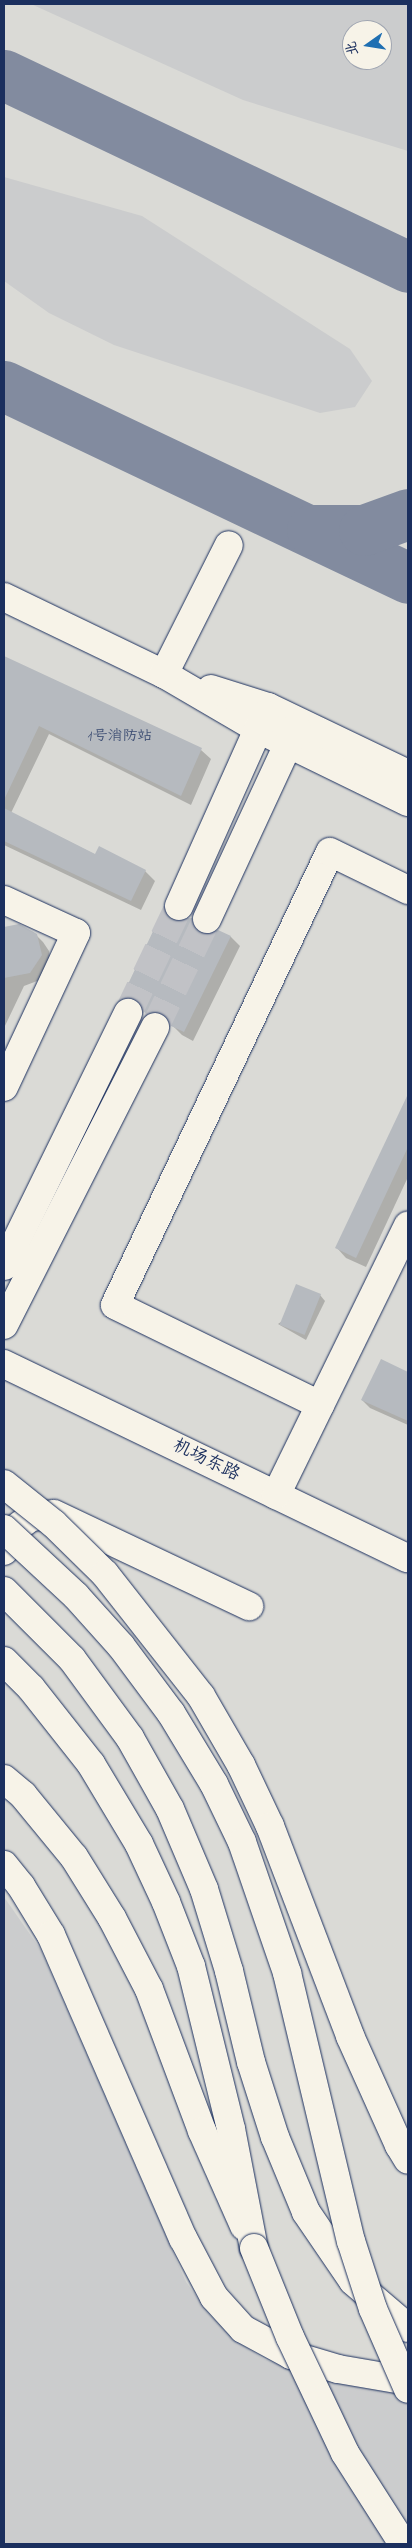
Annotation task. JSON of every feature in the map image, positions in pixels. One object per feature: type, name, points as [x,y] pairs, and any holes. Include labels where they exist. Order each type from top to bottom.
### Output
[{"type":"main road","points":[[164,674],[229,545]]},
{"type":"main road","points":[[4,597],[164,674],[293,732],[408,774]]},
{"type":"main road","points":[[179,906],[263,718]]},
{"type":"main road","points":[[293,732],[408,802]]},
{"type":"main road","points":[[207,919],[293,732]]},
{"type":"main road","points":[[320,1405],[115,1305],[330,852],[408,890]]},
{"type":"main road","points":[[4,900],[76,933],[4,1087]]},
{"type":"main road","points":[[4,1266],[128,1013]]},
{"type":"main road","points":[[4,1325],[155,1027]]},
{"type":"main road","points":[[276,1495],[320,1405],[400,1264],[408,1226]]},
{"type":"main road","name":"机场东路","points":[[4,1364],[408,1558]]},
{"type":"main road","points":[[4,1484],[54,1524],[105,1574],[201,1696],[241,1765],[270,1826],[350,2036],[399,2145],[408,2160]]},
{"type":"main road","points":[[248,1606],[54,1514],[32,1517],[7,1532],[69,1589],[121,1646],[171,1713],[214,1784],[242,1842],[287,1973],[351,2241],[373,2309],[408,2389]]},
{"type":"main road","points":[[4,1591],[72,1659],[130,1738],[170,1809],[204,1890],[229,1971],[250,2062],[275,2137],[306,2212],[353,2281],[408,2328]]},
{"type":"main road","points":[[4,1661],[31,1688],[91,1764],[139,1844],[166,1902],[196,1984],[231,2129],[254,2248]]},
{"type":"main road","points":[[4,1779],[23,1795],[74,1857],[112,1918],[149,1990],[202,2131],[254,2248],[290,2337],[345,2453],[403,2544]]},
{"type":"main road","points":[[4,1865],[21,1886],[51,1935],[183,2238],[214,2297],[243,2329],[291,2355],[338,2369],[408,2381]]},
{"type":"shaded area","points":[[4,4],[408,4],[408,2544],[4,2544]]},
{"type":"shaded area","points":[[31,4],[408,4],[408,151],[243,100]]},
{"type":"shaded area","points":[[4,177],[142,216],[350,349],[372,381],[355,407],[320,413],[114,345],[49,313],[4,281]]},
{"type":"shaded area","points":[[4,1897],[41,1950],[186,2282],[210,2315],[233,2339],[264,2359],[300,2372],[408,2393],[408,2544],[4,2544]]},
{"type":"building","points":[[4,656],[202,748],[181,796],[39,726],[4,800]]},
{"type":"building","points":[[4,808],[95,854],[99,846],[146,870],[131,901],[4,841]]},
{"type":"building","points":[[164,908],[173,920],[192,918],[194,928],[201,933],[209,934],[218,930],[231,936],[184,1032],[171,1026],[162,1013],[146,1014],[135,999],[121,999]]},
{"type":"building","points":[[19,924],[37,934],[42,955],[30,973],[4,978],[4,927]]},
{"type":"building","points":[[408,1094],[408,1147],[356,1258],[335,1248]]},
{"type":"building","points":[[296,1284],[321,1294],[305,1335],[280,1325]]},
{"type":"building","points":[[381,1359],[408,1372],[408,1421],[361,1400]]},
{"type":"taxiway","points":[[4,75],[408,267]]},
{"type":"taxiway","points":[[4,386],[408,578]]},
{"type":"taxiway","points":[[312,530],[364,530],[408,514]]},
{"type":"tunnel","points":[[128,1013],[179,906]]},
{"type":"tunnel","points":[[155,1027],[207,919]]}]
